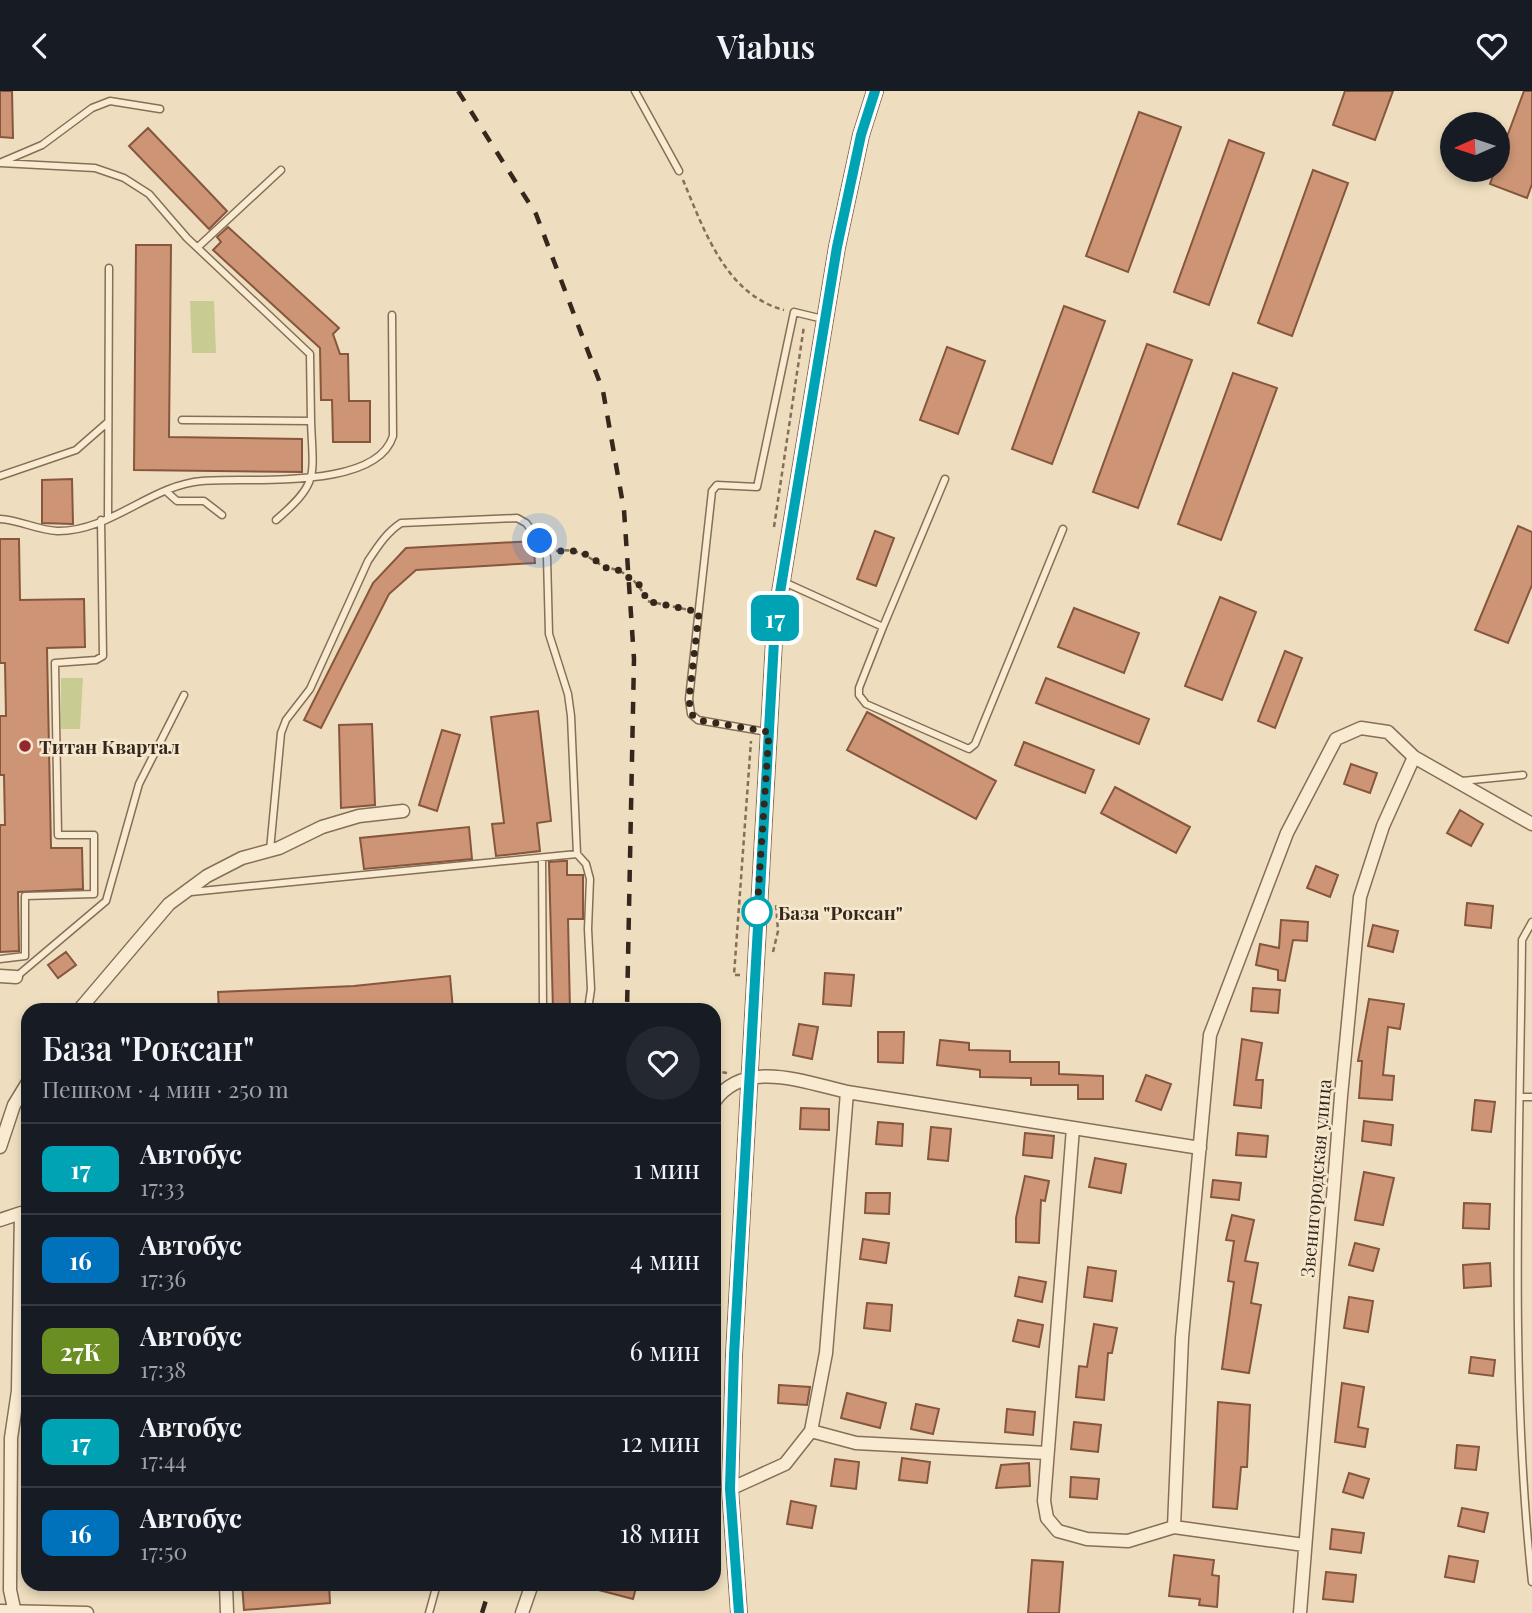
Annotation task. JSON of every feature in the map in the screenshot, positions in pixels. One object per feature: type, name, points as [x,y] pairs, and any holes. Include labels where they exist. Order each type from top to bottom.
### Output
[{"type":"street","points":[[739,1613],[730,1489],[748,1076],[779,580],[824,319],[858,147],[875,91]]},
{"type":"street","points":[[1174,1527],[1182,1338],[1210,1035],[1287,833],[1336,739],[1361,729],[1388,732],[1414,757],[1532,824]]},
{"type":"street","name":"Звенигородская улица","points":[[1300,1613],[1360,897],[1383,826],[1414,757]]},
{"type":"street","points":[[85,1003],[153,921],[182,893],[242,858],[270,850],[334,823],[359,815],[403,811]]},
{"type":"street","points":[[0,976],[16,977]]},
{"type":"street","points":[[721,1092],[748,1076],[790,1078],[847,1092],[1200,1148]]},
{"type":"street","points":[[730,1489],[785,1464],[811,1431],[827,1353],[847,1092]]},
{"type":"street","points":[[0,1147],[14,1105],[21,1094]]},
{"type":"street","points":[[1073,1128],[1047,1453],[1044,1501],[1047,1518],[1058,1531],[1087,1539],[1128,1541],[1174,1527],[1304,1545]]},
{"type":"street","points":[[0,1220],[21,1212]]},
{"type":"street","points":[[15,1612],[10,1590],[11,1438],[18,1391],[21,1313]]},
{"type":"street","points":[[811,1431],[856,1443],[1047,1453]]},
{"type":"street","points":[[226,1591],[227,1613]]},
{"type":"street","points":[[522,1613],[530,1591]]},
{"type":"street","points":[[0,1611],[88,1613]]},
{"type":"lane","points":[[635,91],[679,171]]},
{"type":"lane","points":[[0,163],[42,145],[92,108],[110,100],[160,109]]},
{"type":"lane","points":[[0,163],[95,168],[124,179],[149,194],[198,247],[310,354],[313,475],[304,496],[275,520]]},
{"type":"lane","points":[[198,247],[281,170]]},
{"type":"lane","points":[[0,959],[25,956],[25,896],[94,894],[94,835],[58,835],[55,663],[96,660],[103,656],[109,268]]},
{"type":"lane","points":[[769,732],[698,720],[691,714],[689,699],[712,491],[717,485],[757,487],[794,312],[824,319]]},
{"type":"lane","points":[[0,519],[57,531],[104,519],[183,484],[313,475],[359,468],[388,449],[393,436],[392,316]]},
{"type":"lane","points":[[183,420],[312,421]]},
{"type":"lane","points":[[0,476],[76,450],[108,422]]},
{"type":"lane","points":[[944,479],[883,627],[859,695],[866,704],[969,750],[975,744],[1063,529]]},
{"type":"lane","points":[[167,492],[177,501],[204,501],[222,515]]},
{"type":"lane","points":[[270,850],[281,733],[286,720],[310,689],[368,561],[389,530],[401,523],[505,516],[526,523],[543,547],[550,580],[549,634],[568,694],[577,854],[586,864],[590,879],[587,929],[591,989],[589,1003]]},
{"type":"lane","points":[[779,580],[883,627]]},
{"type":"lane","points":[[16,977],[106,901],[139,784],[184,695]]},
{"type":"lane","points":[[1457,781],[1523,775]]},
{"type":"lane","points":[[182,893],[577,854]]},
{"type":"lane","points":[[542,858],[543,1003]]},
{"type":"lane","points":[[1532,922],[1522,940],[1519,1336],[1524,1511],[1532,1581]]},
{"type":"lane","points":[[1521,1097],[1532,1097]]},
{"type":"lane","points":[[429,1613],[435,1591]]},
{"type":"path","points":[[679,171],[703,227],[732,276],[751,297],[794,312]]},
{"type":"path","points":[[774,529],[806,315]]},
{"type":"path","points":[[543,547],[555,551],[577,551],[592,557],[603,567],[618,570],[641,586],[647,601],[699,612]]},
{"type":"green space","points":[[190,301],[214,301],[216,353],[192,353]]},
{"type":"green space","points":[[61,678],[83,678],[80,729],[61,729]]},
{"type":"building","points":[[0,91],[12,91],[13,138],[0,137]]},
{"type":"building","points":[[1345,91],[1393,91],[1375,140],[1333,125]]},
{"type":"building","points":[[1524,91],[1532,91],[1532,184],[1527,198],[1490,184],[1510,182],[1510,129]]},
{"type":"building","points":[[1139,112],[1181,127],[1128,272],[1086,256]]},
{"type":"building","points":[[148,128],[227,211],[209,229],[129,146]]},
{"type":"building","points":[[1229,140],[1264,153],[1209,305],[1174,292]]},
{"type":"building","points":[[1313,170],[1348,183],[1292,336],[1258,323]]},
{"type":"building","points":[[228,227],[339,328],[333,334],[340,354],[348,354],[349,401],[370,401],[370,442],[333,442],[332,400],[321,400],[320,348],[213,250],[221,242],[217,237]]},
{"type":"building","points":[[136,245],[171,245],[169,437],[302,439],[302,472],[134,470]]},
{"type":"building","points":[[1064,306],[1105,321],[1052,464],[1012,449]]},
{"type":"building","points":[[1147,344],[1192,360],[1138,508],[1093,492]]},
{"type":"building","points":[[947,347],[985,361],[958,434],[920,420]]},
{"type":"building","points":[[1233,373],[1277,388],[1221,540],[1178,524]]},
{"type":"building","points":[[72,479],[73,524],[42,523],[42,480]]},
{"type":"building","points":[[1518,526],[1532,532],[1532,585],[1508,643],[1475,630]]},
{"type":"building","points":[[875,531],[894,538],[876,586],[857,579]]},
{"type":"building","name":"Титан Квартал","points":[[0,539],[19,539],[20,600],[84,599],[85,647],[47,648],[51,848],[82,848],[83,889],[18,892],[19,951],[0,952],[0,825],[5,825],[4,775],[0,775],[0,716],[6,716],[5,663],[0,663]]},
{"type":"building","points":[[533,541],[535,563],[416,570],[389,594],[321,728],[304,720],[373,583],[406,548]]},
{"type":"building","points":[[1220,597],[1256,612],[1222,700],[1185,686]]},
{"type":"building","points":[[1074,608],[1139,633],[1124,673],[1058,647]]},
{"type":"building","points":[[1285,651],[1302,658],[1275,728],[1258,721]]},
{"type":"building","points":[[1046,678],[1149,719],[1139,744],[1036,703]]},
{"type":"building","points":[[538,711],[551,821],[537,823],[540,851],[496,856],[492,824],[504,823],[491,717]]},
{"type":"building","points":[[867,712],[996,781],[976,819],[847,750]]},
{"type":"building","points":[[372,724],[375,805],[341,808],[339,725]]},
{"type":"building","points":[[442,730],[460,735],[437,811],[419,805]]},
{"type":"building","points":[[1024,742],[1094,770],[1085,793],[1015,765]]},
{"type":"building","points":[[1351,764],[1377,773],[1370,793],[1344,784]]},
{"type":"building","points":[[1115,787],[1190,827],[1176,853],[1101,813]]},
{"type":"building","points":[[1460,810],[1483,824],[1471,846],[1447,833]]},
{"type":"building","points":[[469,827],[472,859],[364,869],[360,838]]},
{"type":"building","points":[[567,861],[567,875],[583,875],[583,919],[568,919],[570,1003],[553,1003],[549,862]]},
{"type":"building","points":[[1316,866],[1338,875],[1330,897],[1307,888]]},
{"type":"building","points":[[1467,903],[1493,906],[1491,928],[1465,925]]},
{"type":"building","points":[[1281,920],[1308,922],[1307,941],[1293,940],[1285,981],[1278,980],[1278,970],[1256,965],[1260,944],[1279,948]]},
{"type":"building","points":[[1373,925],[1398,931],[1393,952],[1368,946]]},
{"type":"building","points":[[66,952],[76,965],[58,978],[48,965]]},
{"type":"building","points":[[825,973],[854,975],[851,1006],[823,1004]]},
{"type":"building","points":[[450,976],[452,1003],[219,1003],[218,992],[354,986]]},
{"type":"building","points":[[1253,988],[1280,990],[1278,1013],[1251,1011]]},
{"type":"building","points":[[1369,999],[1404,1004],[1400,1029],[1388,1027],[1383,1075],[1394,1076],[1392,1100],[1359,1098],[1362,1061],[1358,1061]]},
{"type":"building","points":[[799,1024],[818,1027],[812,1059],[793,1055]]},
{"type":"building","points":[[878,1032],[904,1032],[903,1063],[878,1062]]},
{"type":"building","points":[[1242,1039],[1262,1043],[1256,1080],[1263,1080],[1261,1108],[1234,1105]]},
{"type":"building","points":[[940,1040],[969,1043],[969,1050],[1010,1051],[1010,1062],[1059,1062],[1059,1074],[1103,1076],[1103,1099],[1078,1099],[1078,1085],[1031,1085],[1031,1078],[980,1077],[980,1070],[937,1065]]},
{"type":"building","points":[[1146,1075],[1171,1084],[1161,1110],[1136,1101]]},
{"type":"building","points":[[1475,1100],[1495,1102],[1491,1132],[1472,1130]]},
{"type":"building","points":[[801,1108],[829,1109],[829,1130],[800,1129]]},
{"type":"building","points":[[1364,1121],[1393,1125],[1391,1145],[1362,1141]]},
{"type":"building","points":[[878,1122],[903,1124],[902,1146],[876,1144]]},
{"type":"building","points":[[931,1127],[951,1129],[948,1161],[928,1159]]},
{"type":"building","points":[[1025,1133],[1054,1136],[1052,1158],[1023,1155]]},
{"type":"building","points":[[1238,1133],[1268,1136],[1266,1157],[1236,1155]]},
{"type":"building","points":[[1095,1158],[1126,1164],[1121,1193],[1089,1187]]},
{"type":"building","points":[[1364,1172],[1394,1178],[1383,1225],[1355,1220]]},
{"type":"building","points":[[1025,1176],[1049,1181],[1045,1201],[1041,1200],[1039,1243],[1016,1242],[1016,1218]]},
{"type":"building","points":[[1213,1180],[1241,1183],[1239,1200],[1211,1197]]},
{"type":"building","points":[[866,1193],[890,1193],[889,1214],[865,1213]]},
{"type":"building","points":[[1464,1203],[1490,1204],[1489,1229],[1463,1228]]},
{"type":"building","points":[[1232,1215],[1254,1220],[1245,1261],[1258,1263],[1251,1303],[1261,1305],[1249,1373],[1222,1369],[1234,1282],[1228,1281],[1234,1241],[1226,1240]]},
{"type":"building","points":[[863,1239],[889,1243],[886,1263],[860,1259]]},
{"type":"building","points":[[1355,1243],[1379,1249],[1373,1271],[1349,1265]]},
{"type":"building","points":[[1490,1263],[1491,1286],[1464,1288],[1463,1265]]},
{"type":"building","points":[[1088,1267],[1116,1271],[1112,1301],[1084,1297]]},
{"type":"building","points":[[1019,1277],[1046,1282],[1042,1302],[1015,1296]]},
{"type":"building","points":[[1349,1297],[1373,1301],[1368,1332],[1344,1328]]},
{"type":"building","points":[[867,1303],[892,1305],[890,1331],[864,1328]]},
{"type":"building","points":[[1018,1320],[1043,1325],[1039,1347],[1013,1341]]},
{"type":"building","points":[[1094,1324],[1117,1328],[1112,1353],[1108,1353],[1104,1400],[1076,1397],[1079,1366],[1087,1367]]},
{"type":"building","points":[[1471,1357],[1495,1360],[1493,1376],[1469,1373]]},
{"type":"building","points":[[1342,1383],[1364,1387],[1358,1427],[1368,1429],[1365,1447],[1335,1442]]},
{"type":"building","points":[[779,1385],[810,1387],[807,1405],[778,1403]]},
{"type":"building","points":[[847,1393],[886,1403],[880,1428],[841,1418]]},
{"type":"building","points":[[1218,1402],[1250,1405],[1247,1467],[1241,1467],[1237,1509],[1213,1507]]},
{"type":"building","points":[[916,1404],[939,1409],[933,1434],[911,1429]]},
{"type":"building","points":[[1007,1409],[1035,1412],[1033,1435],[1005,1432]]},
{"type":"building","points":[[1074,1422],[1101,1425],[1098,1452],[1071,1449]]},
{"type":"building","points":[[1457,1445],[1479,1447],[1476,1470],[1455,1468]]},
{"type":"building","points":[[902,1458],[930,1462],[927,1483],[899,1480]]},
{"type":"building","points":[[835,1459],[859,1462],[856,1489],[831,1486]]},
{"type":"building","points":[[1029,1463],[1030,1486],[996,1488],[1001,1465]]},
{"type":"building","points":[[1349,1473],[1369,1479],[1363,1498],[1343,1492]]},
{"type":"building","points":[[1071,1477],[1099,1479],[1097,1499],[1070,1497]]},
{"type":"building","points":[[791,1501],[816,1506],[812,1528],[787,1524]]},
{"type":"building","points":[[1462,1508],[1488,1513],[1484,1532],[1458,1526]]},
{"type":"building","points":[[1332,1529],[1364,1533],[1361,1553],[1330,1549]]},
{"type":"building","points":[[1174,1555],[1214,1560],[1212,1575],[1219,1576],[1217,1607],[1199,1605],[1200,1599],[1169,1596]]},
{"type":"building","points":[[1449,1556],[1478,1561],[1474,1582],[1445,1577]]},
{"type":"building","points":[[1032,1560],[1063,1562],[1059,1613],[1028,1613]]},
{"type":"building","points":[[1326,1572],[1356,1575],[1353,1602],[1323,1599]]},
{"type":"building","points":[[243,1591],[329,1591],[330,1603],[244,1610]]},
{"type":"building","points":[[602,1591],[635,1591],[633,1599]]},
{"type":"railway","points":[[458,91],[536,214],[603,391],[624,510],[634,659],[627,1003]]},
{"type":"railway","points":[[482,1613],[489,1591]]},
{"type":"bus line","name":"17","points":[[739,1613],[730,1489],[734,1355],[753,975],[775,623],[779,580],[837,247],[861,135],[875,91]]},
{"type":"place","name":"Титан Квартал","points":[[25,746]]},
{"type":"place","name":"База \"Роксан\"","points":[[757,912]]},
{"type":"route","points":[[540,541],[543,547],[555,551],[577,551],[592,557],[603,567],[618,570],[641,586],[647,601],[699,612],[689,699],[691,714],[698,720],[769,732],[757,912]]}]
